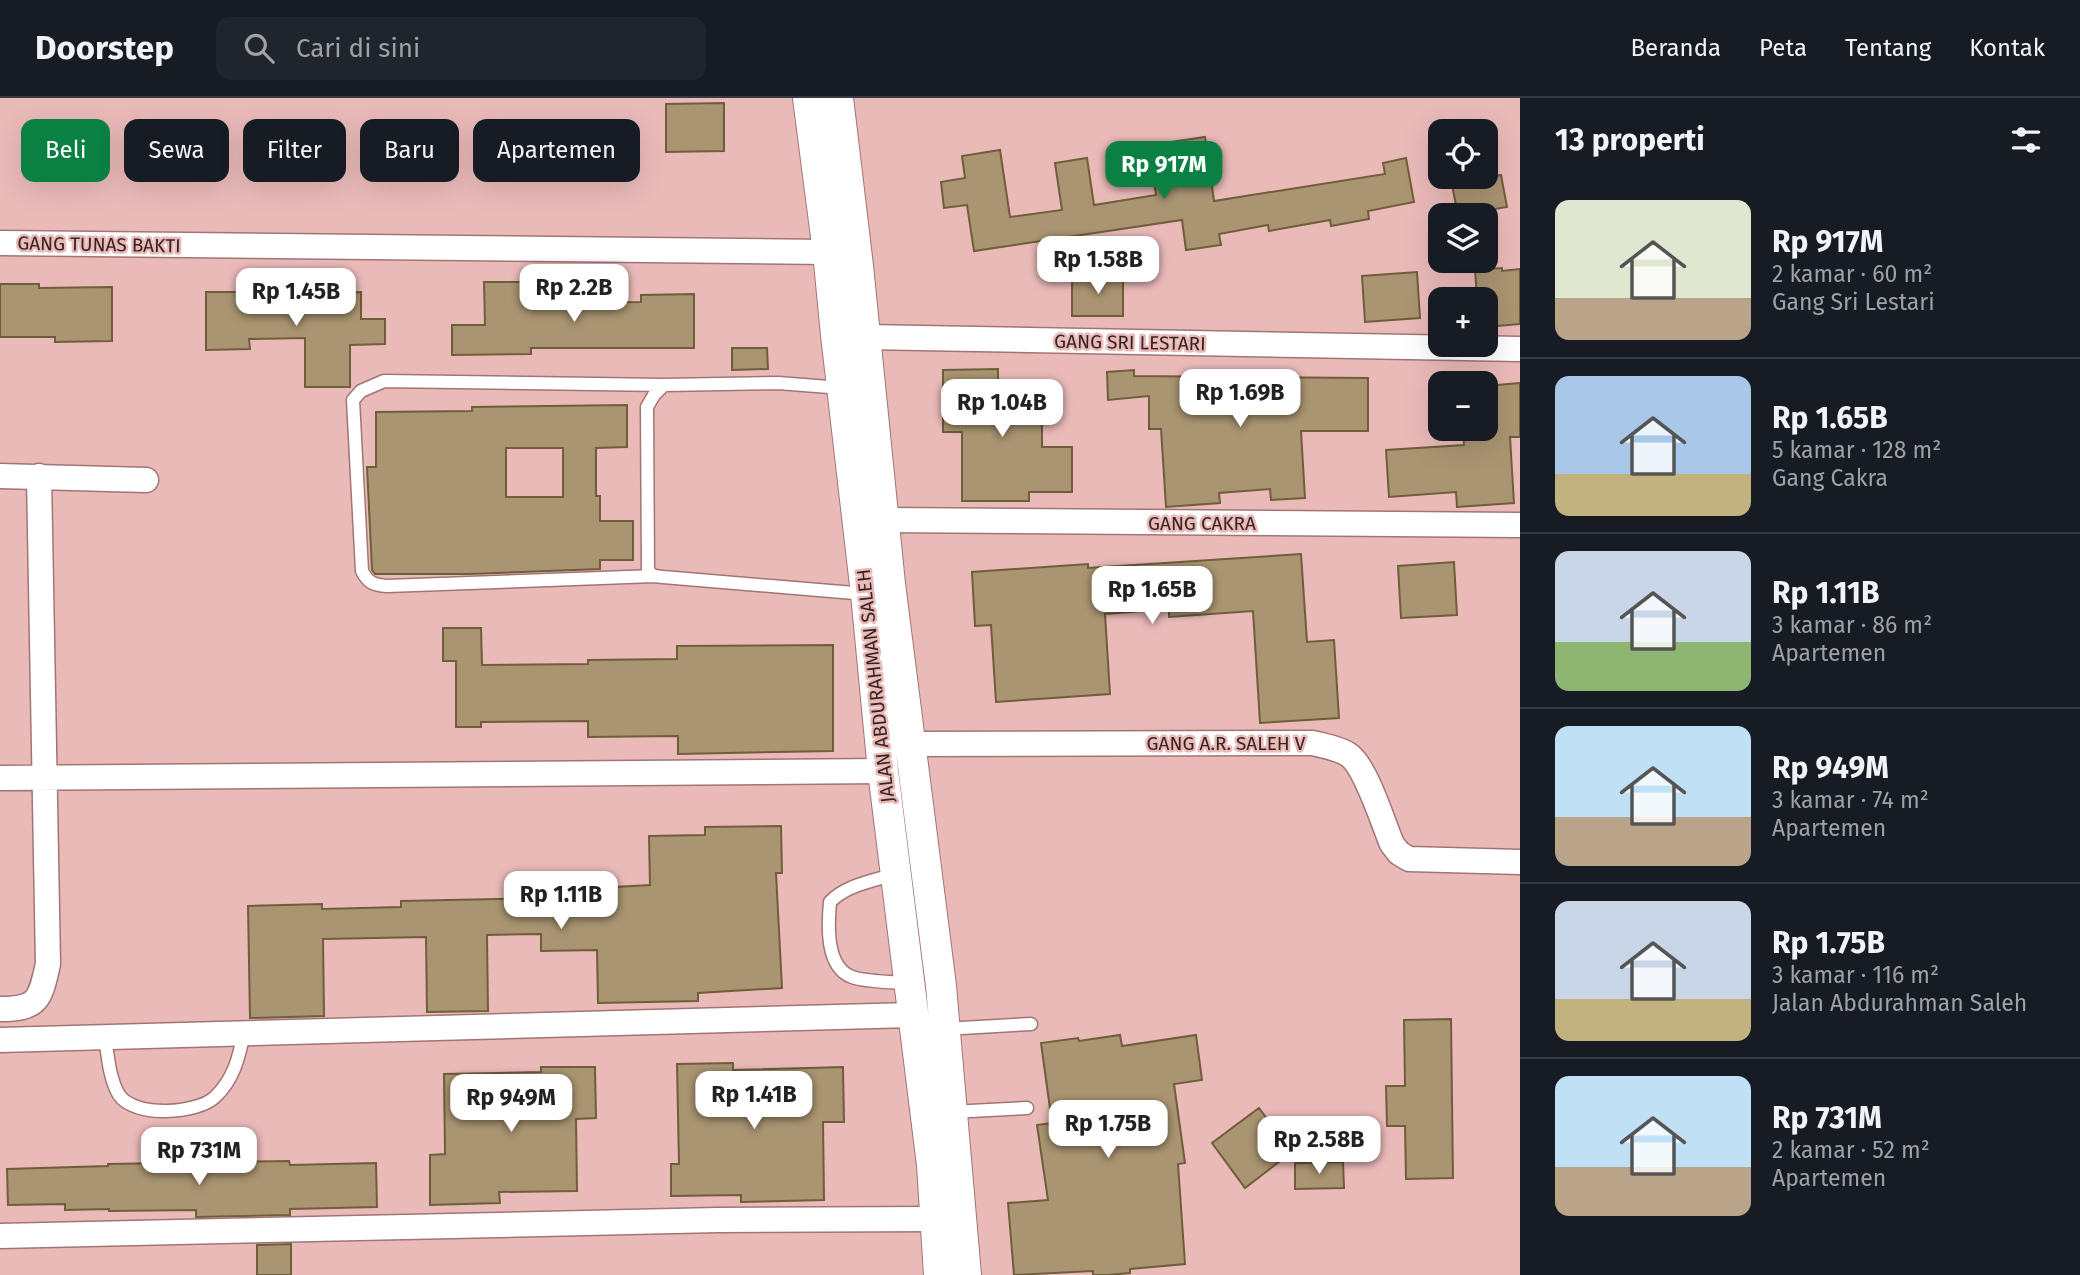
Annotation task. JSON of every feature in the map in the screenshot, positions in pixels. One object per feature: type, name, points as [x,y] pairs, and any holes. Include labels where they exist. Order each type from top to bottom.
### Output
[{"type":"street","name":"JALAN ABDURAHMAN SALEH","points":[[808,98],[828,252],[883,771],[912,1015],[966,1275]]},
{"type":"street","name":"JALAN ABDURAHMAN SALEH","points":[[838,98],[909,744],[941,986],[951,1112],[935,1219],[939,1275]]},
{"type":"street","name":"GANG TUNAS BAKTI","points":[[0,243],[828,252]]},
{"type":"street","name":"GANG SRI LESTARI","points":[[865,337],[1520,349]]},
{"type":"street","points":[[0,476],[146,480]]},
{"type":"street","points":[[0,1009],[22,1009],[33,1002],[42,993],[48,964],[39,476]]},
{"type":"street","name":"GANG CAKRA","points":[[884,520],[1520,524]]},
{"type":"street","name":"GANG A.R. SALEH V","points":[[909,744],[1313,743],[1349,755],[1360,768],[1392,844],[1399,853],[1409,859],[1520,862]]},
{"type":"street","points":[[0,778],[883,771]]},
{"type":"street","points":[[0,1040],[912,1015]]},
{"type":"street","points":[[0,1236],[718,1220],[935,1219]]},
{"type":"lane","points":[[842,388],[778,383],[664,385],[384,381],[361,391],[353,400],[362,571],[366,580],[387,586],[654,576],[866,594]]},
{"type":"lane","points":[[654,576],[649,571],[647,407],[664,385]]},
{"type":"lane","points":[[895,874],[852,887],[836,895],[830,902],[828,933],[832,952],[842,970],[852,977],[908,984]]},
{"type":"lane","points":[[944,1029],[1031,1024]]},
{"type":"lane","points":[[105,1037],[113,1081],[121,1097],[133,1107],[157,1112],[204,1104],[215,1097],[229,1080],[238,1062],[244,1033]]},
{"type":"lane","points":[[951,1112],[1027,1108]]},
{"type":"building","points":[[724,103],[724,151],[666,152],[666,104]]},
{"type":"building","points":[[1205,137],[1214,201],[1385,174],[1383,163],[1406,158],[1414,202],[1368,211],[1369,219],[1331,226],[1330,220],[1269,231],[1268,225],[1219,234],[1221,245],[1186,250],[1182,220],[974,251],[967,205],[944,208],[941,182],[965,178],[962,156],[1000,150],[1010,217],[1062,210],[1055,163],[1087,158],[1094,205],[1156,195],[1150,155],[1172,152],[1170,142]]},
{"type":"building","points":[[1501,175],[1507,207],[1498,208],[1498,203],[1456,203],[1453,189],[1498,189],[1498,176]]},
{"type":"building","points":[[1498,268],[1502,268],[1502,271],[1520,269],[1520,324],[1498,326],[1498,287],[1476,287],[1475,273],[1498,273]]},
{"type":"building","points":[[1417,272],[1420,318],[1365,322],[1362,276]]},
{"type":"building","points":[[1072,276],[1123,276],[1123,316],[1072,316]]},
{"type":"building","points":[[484,282],[531,282],[531,303],[641,302],[641,295],[694,294],[694,348],[531,348],[531,354],[452,355],[452,325],[485,325]]},
{"type":"building","points":[[0,284],[39,284],[39,288],[112,287],[112,341],[55,342],[55,337],[0,337]]},
{"type":"building","points":[[206,292],[249,292],[249,297],[361,292],[361,319],[385,319],[385,344],[350,345],[350,387],[305,387],[305,338],[249,339],[250,349],[206,350]]},
{"type":"building","points":[[732,348],[767,348],[768,369],[732,370]]},
{"type":"building","points":[[998,369],[998,388],[1042,388],[1042,447],[1072,447],[1072,492],[1029,492],[1029,501],[962,501],[962,432],[943,432],[943,370]]},
{"type":"building","points":[[1134,370],[1134,376],[1368,378],[1368,431],[1301,431],[1305,498],[1271,500],[1270,489],[1219,493],[1220,503],[1166,507],[1161,429],[1149,429],[1149,396],[1108,400],[1107,372]]},
{"type":"building","points":[[1520,383],[1520,437],[1510,437],[1514,503],[1457,507],[1456,492],[1389,497],[1386,450],[1464,445],[1464,441],[1498,441],[1498,385]]},
{"type":"building","points":[[627,405],[627,447],[596,448],[596,496],[600,496],[600,521],[633,521],[633,560],[600,560],[600,569],[470,574],[375,574],[372,570],[367,467],[376,467],[376,412],[472,411],[472,407]],"holes":[[[506,448],[563,448],[563,497],[506,497]]]},
{"type":"building","points":[[1301,554],[1307,642],[1334,640],[1339,718],[1260,723],[1253,611],[1169,617],[1169,609],[1105,614],[1110,694],[996,702],[991,625],[975,626],[972,572],[1088,564],[1088,568]]},
{"type":"building","points":[[1454,562],[1457,615],[1401,618],[1398,566]]},
{"type":"building","points":[[443,628],[481,628],[482,665],[588,664],[588,660],[677,659],[677,646],[833,645],[833,751],[678,754],[678,736],[588,737],[588,721],[481,722],[481,727],[456,727],[456,661],[443,661]]},
{"type":"building","points":[[781,826],[782,873],[776,873],[782,988],[698,993],[698,1001],[598,1003],[597,950],[541,951],[541,934],[487,935],[488,1011],[427,1012],[426,937],[323,939],[324,1016],[250,1018],[248,906],[322,904],[322,909],[401,907],[401,901],[540,898],[540,891],[650,885],[649,836],[705,835],[705,827]]},
{"type":"building","points":[[1451,1019],[1453,1178],[1406,1179],[1405,1126],[1387,1126],[1386,1086],[1405,1086],[1404,1020]]},
{"type":"building","points":[[1120,1035],[1122,1046],[1196,1035],[1202,1080],[1174,1084],[1185,1163],[1178,1164],[1185,1264],[1130,1269],[1130,1273],[1108,1275],[1093,1275],[1093,1271],[1014,1275],[1008,1203],[1048,1200],[1037,1125],[1052,1123],[1041,1043]]},
{"type":"building","points":[[733,1063],[733,1070],[843,1067],[844,1122],[823,1122],[824,1200],[741,1202],[741,1195],[671,1196],[671,1164],[679,1164],[677,1064]]},
{"type":"building","points":[[541,1067],[595,1067],[596,1118],[576,1119],[577,1191],[499,1192],[500,1203],[430,1205],[430,1155],[445,1154],[444,1074],[541,1072]]},
{"type":"building","points":[[1259,1108],[1292,1152],[1245,1188],[1212,1143]]},
{"type":"building","points":[[289,1161],[290,1165],[376,1163],[377,1207],[290,1209],[290,1215],[196,1217],[196,1210],[65,1210],[65,1204],[8,1205],[7,1169],[108,1164]]},
{"type":"building","points":[[1343,1162],[1344,1188],[1295,1189],[1295,1163]]},
{"type":"building","points":[[291,1244],[291,1275],[257,1275],[257,1245]]}]
